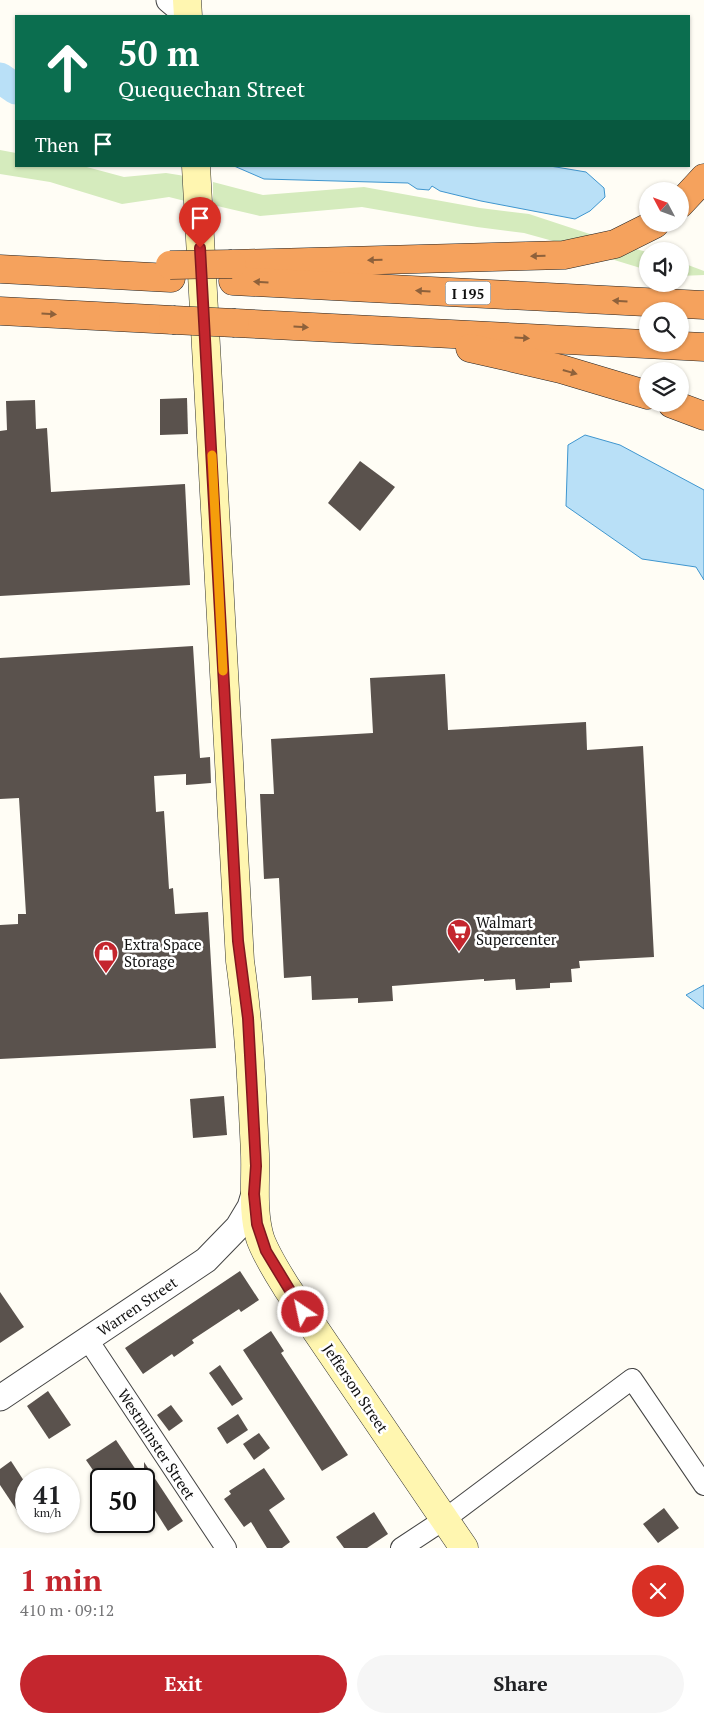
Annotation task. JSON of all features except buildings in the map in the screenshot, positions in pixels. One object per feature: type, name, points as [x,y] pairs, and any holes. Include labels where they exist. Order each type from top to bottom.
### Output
[{"type":"highway","points":[[689,194],[704,178]]},
{"type":"highway","points":[[232,272],[553,256],[586,252],[631,238],[641,232]]},
{"type":"highway","name":"I 195","points":[[1,269],[232,272],[704,305]]},
{"type":"highway","points":[[0,311],[704,347]]},
{"type":"highway","points":[[403,332],[561,369],[639,392]]},
{"type":"highway","points":[[689,410],[704,416]]},
{"type":"main road","points":[[187,0],[188,15]]},
{"type":"main road","name":"Jefferson Street","points":[[196,167],[238,941],[248,1018],[256,1166],[254,1194],[260,1238],[276,1269],[464,1548]]},
{"type":"street","points":[[169,0],[187,15]]},
{"type":"street","name":"Warren Street","points":[[0,1398],[214,1253],[245,1218],[254,1194]]},
{"type":"street","name":"Westminster Street","points":[[88,1340],[226,1548]]},
{"type":"street","points":[[401,1548],[445,1519],[632,1379],[704,1485]]},
{"type":"green space","points":[[0,150],[15,153],[15,167],[87,167],[124,177],[166,173],[185,176],[185,201],[169,197],[122,204],[50,182],[0,174]]},
{"type":"green space","points":[[213,182],[263,195],[364,187],[480,208],[529,214],[614,242],[582,249],[524,233],[477,227],[362,207],[260,216],[213,205]]},
{"type":"green space","points":[[632,248],[639,250],[639,268],[598,255]]},
{"type":"green space","points":[[689,265],[704,271],[704,275],[689,276]]},
{"type":"water","points":[[236,167],[556,167],[586,172],[604,188],[605,197],[590,211],[575,219],[481,201],[440,191],[432,186],[429,190],[417,189],[408,183],[264,179]]},
{"type":"water","points":[[585,435],[620,445],[704,490],[704,580],[696,567],[642,559],[566,506],[568,445]]},
{"type":"water","points":[[704,985],[704,1009],[686,995]]},
{"type":"waterway","points":[[0,78],[15,88]]},
{"type":"slow traffic","points":[[212,455],[223,671]]},
{"type":"place","name":"Walmart Supercenter","points":[[459,952]]},
{"type":"place","name":"Extra Space Storage","points":[[106,974]]},
{"type":"route","points":[[200,248],[238,941],[248,1018],[256,1166],[254,1194],[260,1238],[272,1263],[303,1312]]}]
